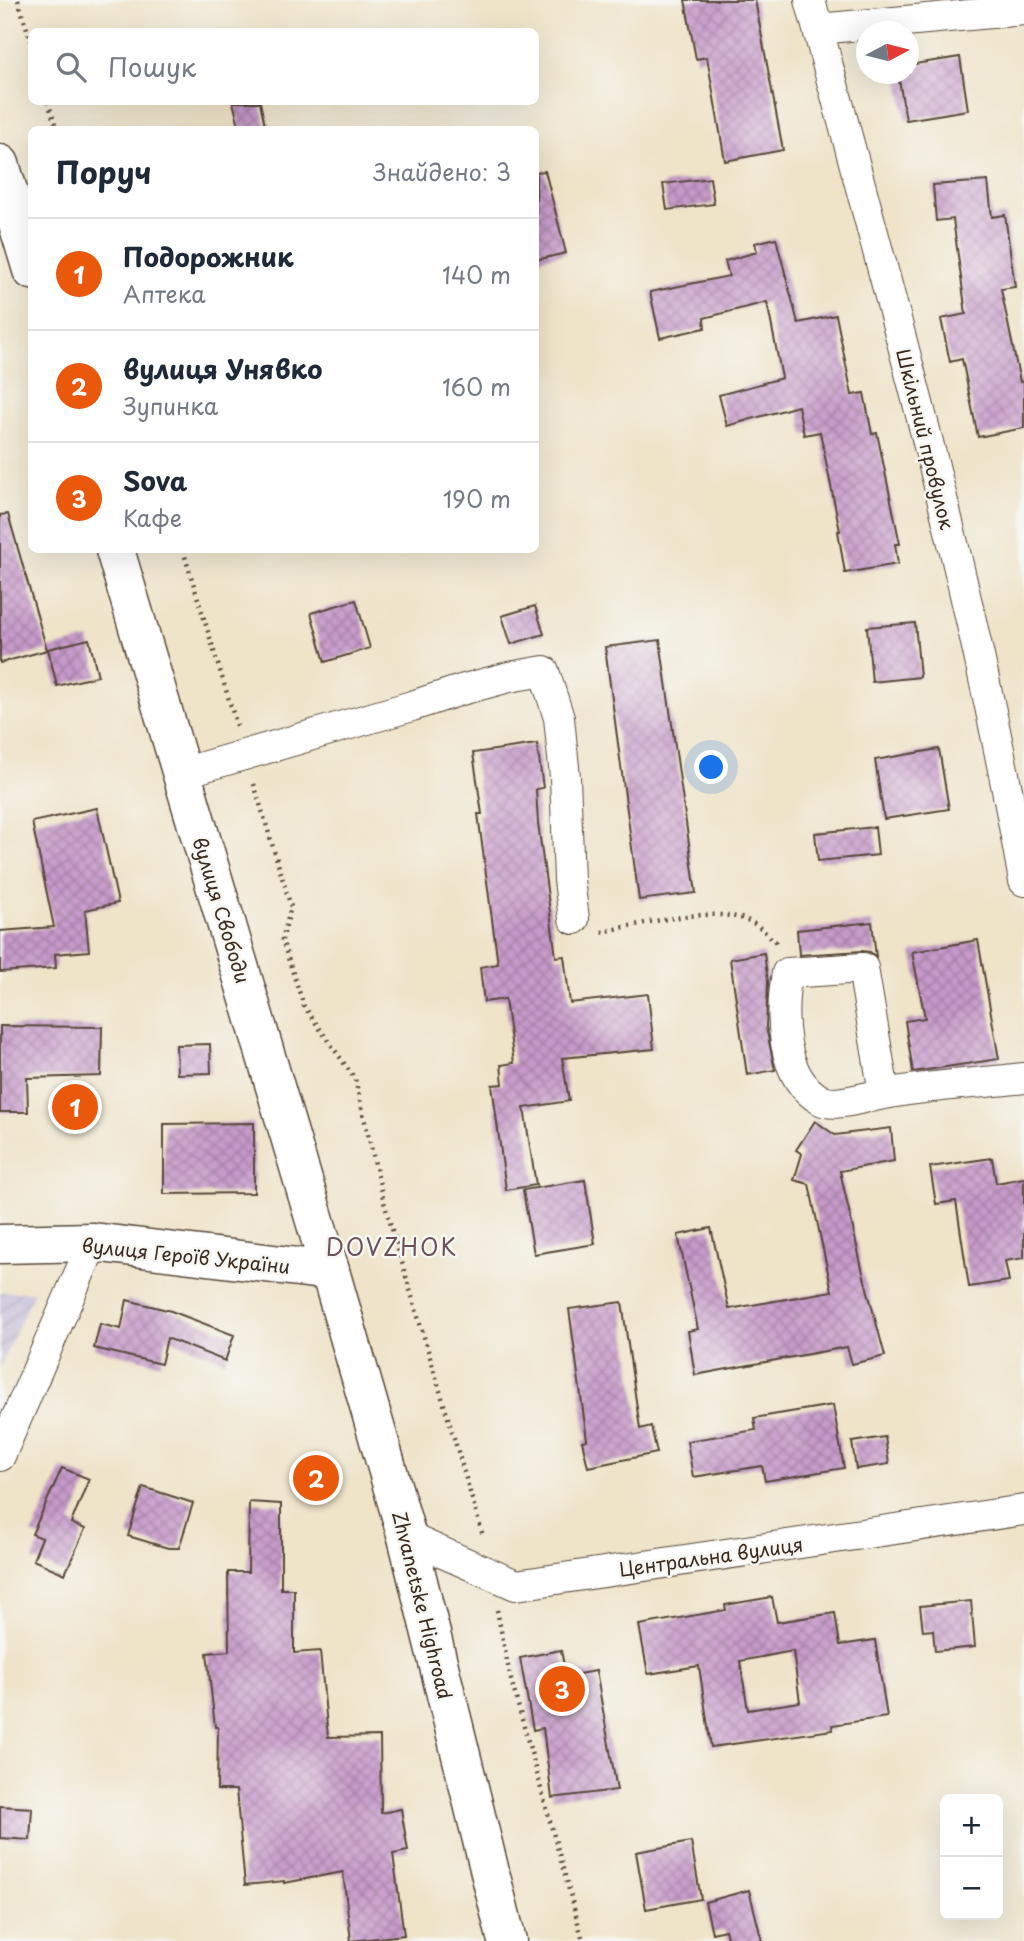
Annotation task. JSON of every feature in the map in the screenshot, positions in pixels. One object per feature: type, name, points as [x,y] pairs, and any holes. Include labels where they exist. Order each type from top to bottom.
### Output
[{"type":"main road","points":[[0,164],[28,257]]},
{"type":"main road","name":"вулиця Свободи","points":[[116,553],[330,1271]]},
{"type":"main road","name":"вулиця Героїв України","points":[[0,1244],[93,1242],[330,1271]]},
{"type":"main road","name":"Zhvanetske Highroad","points":[[330,1271],[407,1536],[507,1941]]},
{"type":"street","name":"Шкільний провулок","points":[[810,0],[930,450],[1002,754],[1024,881]]},
{"type":"street","points":[[818,29],[1024,10]]},
{"type":"street","points":[[182,773],[461,690],[544,671],[559,718],[574,919]]},
{"type":"street","points":[[884,1093],[863,968],[788,973],[784,990],[784,1017],[790,1062],[806,1088],[823,1102],[1024,1078]]},
{"type":"street","points":[[0,1456],[93,1242]]},
{"type":"street","name":"Центральна вулиця","points":[[407,1536],[516,1585],[1024,1510]]},
{"type":"path","points":[[18,0],[28,32]]},
{"type":"path","points":[[49,105],[56,126]]},
{"type":"path","points":[[184,553],[292,907],[282,940],[304,1006],[355,1079],[384,1202],[485,1543],[509,1676],[583,1941]]},
{"type":"path","points":[[574,919],[587,930],[601,932],[638,923],[729,914],[752,922],[775,942],[788,973]]},
{"type":"shaded area","points":[[0,1292],[34,1292],[0,1367]]},
{"type":"building","points":[[685,0],[755,0],[783,150],[725,161],[707,57],[696,59]]},
{"type":"building","points":[[960,57],[968,110],[906,120],[900,84],[919,84],[919,63]]},
{"type":"building","points":[[234,105],[261,105],[265,126],[239,126]]},
{"type":"building","points":[[545,171],[566,253],[539,259],[539,172]]},
{"type":"building","points":[[710,178],[714,204],[667,210],[663,184]]},
{"type":"building","points":[[988,181],[992,217],[1005,215],[1015,287],[1001,289],[1020,382],[1024,381],[1024,428],[978,437],[962,359],[950,362],[941,319],[966,314],[953,219],[936,221],[933,185]]},
{"type":"building","points":[[776,238],[798,323],[836,315],[852,395],[864,393],[872,434],[877,433],[900,544],[895,544],[898,564],[845,573],[840,531],[820,432],[804,435],[798,406],[727,426],[719,395],[782,378],[767,302],[704,318],[705,328],[660,338],[650,292],[729,276],[725,261],[757,252],[755,243]]},
{"type":"building","points":[[8,514],[47,650],[0,663],[0,515]]},
{"type":"building","points":[[356,600],[370,648],[325,662],[311,613]]},
{"type":"building","points":[[535,606],[544,634],[511,644],[502,616]]},
{"type":"building","points":[[915,623],[920,677],[872,682],[867,627]]},
{"type":"building","points":[[89,639],[98,676],[57,686],[48,649]]},
{"type":"building","points":[[660,640],[696,893],[639,900],[605,647]]},
{"type":"building","points":[[537,744],[543,788],[536,789],[538,823],[556,957],[564,956],[570,1003],[648,994],[654,1049],[562,1058],[569,1101],[524,1108],[536,1185],[506,1190],[492,1085],[503,1084],[501,1065],[514,1063],[505,999],[484,1002],[480,967],[498,964],[478,814],[482,814],[473,753]]},
{"type":"building","points":[[939,749],[949,809],[884,819],[875,760]]},
{"type":"building","points":[[97,808],[118,903],[85,910],[89,951],[55,954],[56,968],[0,972],[0,931],[54,927],[32,822]]},
{"type":"building","points":[[875,827],[878,855],[818,861],[815,833]]},
{"type":"building","points":[[872,922],[876,957],[870,952],[862,951],[799,955],[797,930]]},
{"type":"building","points":[[978,940],[999,1059],[913,1072],[905,1021],[925,1018],[912,952]]},
{"type":"building","points":[[764,953],[768,982],[766,1027],[775,1070],[747,1075],[730,959]]},
{"type":"building","points":[[0,1026],[102,1027],[101,1076],[27,1078],[28,1112],[0,1112]]},
{"type":"building","points":[[210,1044],[211,1073],[177,1074],[176,1045]]},
{"type":"building","points":[[815,1121],[835,1135],[891,1128],[894,1161],[840,1171],[885,1356],[852,1364],[847,1347],[695,1375],[688,1331],[698,1329],[678,1235],[711,1228],[729,1309],[832,1291],[809,1184],[794,1180],[802,1154],[796,1150]]},
{"type":"building","points":[[254,1123],[254,1193],[164,1194],[164,1124]]},
{"type":"building","points":[[992,1158],[996,1183],[1024,1178],[1024,1258],[1005,1261],[1009,1281],[969,1287],[956,1201],[936,1204],[930,1167]]},
{"type":"building","points":[[585,1180],[595,1244],[534,1254],[523,1190]]},
{"type":"building","points":[[127,1300],[171,1311],[234,1335],[225,1361],[167,1338],[161,1364],[94,1348],[100,1324],[121,1329]]},
{"type":"building","points":[[622,1302],[640,1429],[651,1426],[657,1453],[588,1467],[582,1441],[587,1440],[569,1309]]},
{"type":"building","points":[[833,1405],[844,1468],[765,1481],[762,1466],[693,1477],[687,1441],[756,1430],[754,1418]]},
{"type":"building","points":[[885,1437],[889,1464],[856,1469],[852,1442]]},
{"type":"building","points":[[62,1468],[89,1479],[71,1523],[85,1529],[65,1574],[33,1560],[42,1538],[32,1534]]},
{"type":"building","points":[[143,1487],[193,1503],[179,1548],[168,1548],[128,1536]]},
{"type":"building","points":[[249,1502],[281,1504],[281,1589],[294,1589],[294,1653],[320,1651],[328,1737],[380,1736],[381,1813],[401,1809],[408,1851],[393,1854],[404,1935],[351,1941],[343,1872],[284,1883],[245,1885],[236,1790],[217,1790],[218,1727],[215,1727],[207,1653],[229,1651],[228,1572],[248,1572]]},
{"type":"building","points":[[772,1597],[777,1622],[835,1613],[840,1645],[875,1640],[887,1717],[832,1725],[833,1730],[711,1747],[699,1666],[648,1674],[639,1625],[726,1610],[725,1605]],"holes":[[[793,1651],[800,1702],[748,1710],[740,1661]]]},
{"type":"building","points":[[971,1601],[975,1647],[935,1651],[933,1630],[923,1631],[920,1606]]},
{"type":"building","points":[[561,1650],[566,1676],[596,1671],[617,1790],[552,1798],[543,1728],[533,1730],[520,1658]]},
{"type":"building","points":[[0,1806],[32,1808],[30,1840],[0,1838]]},
{"type":"building","points":[[691,1842],[701,1899],[646,1909],[636,1852]]},
{"type":"building","points":[[749,1890],[762,1941],[728,1941],[725,1930],[712,1933],[705,1902]]},
{"type":"place","name":"Подорожник","points":[[75,1107]]},
{"type":"place","name":"вулиця Унявко","points":[[316,1478]]},
{"type":"place","name":"Sova","points":[[562,1689]]},
{"type":"district","name":"DOVZHOK","points":[[392,1246]]}]
